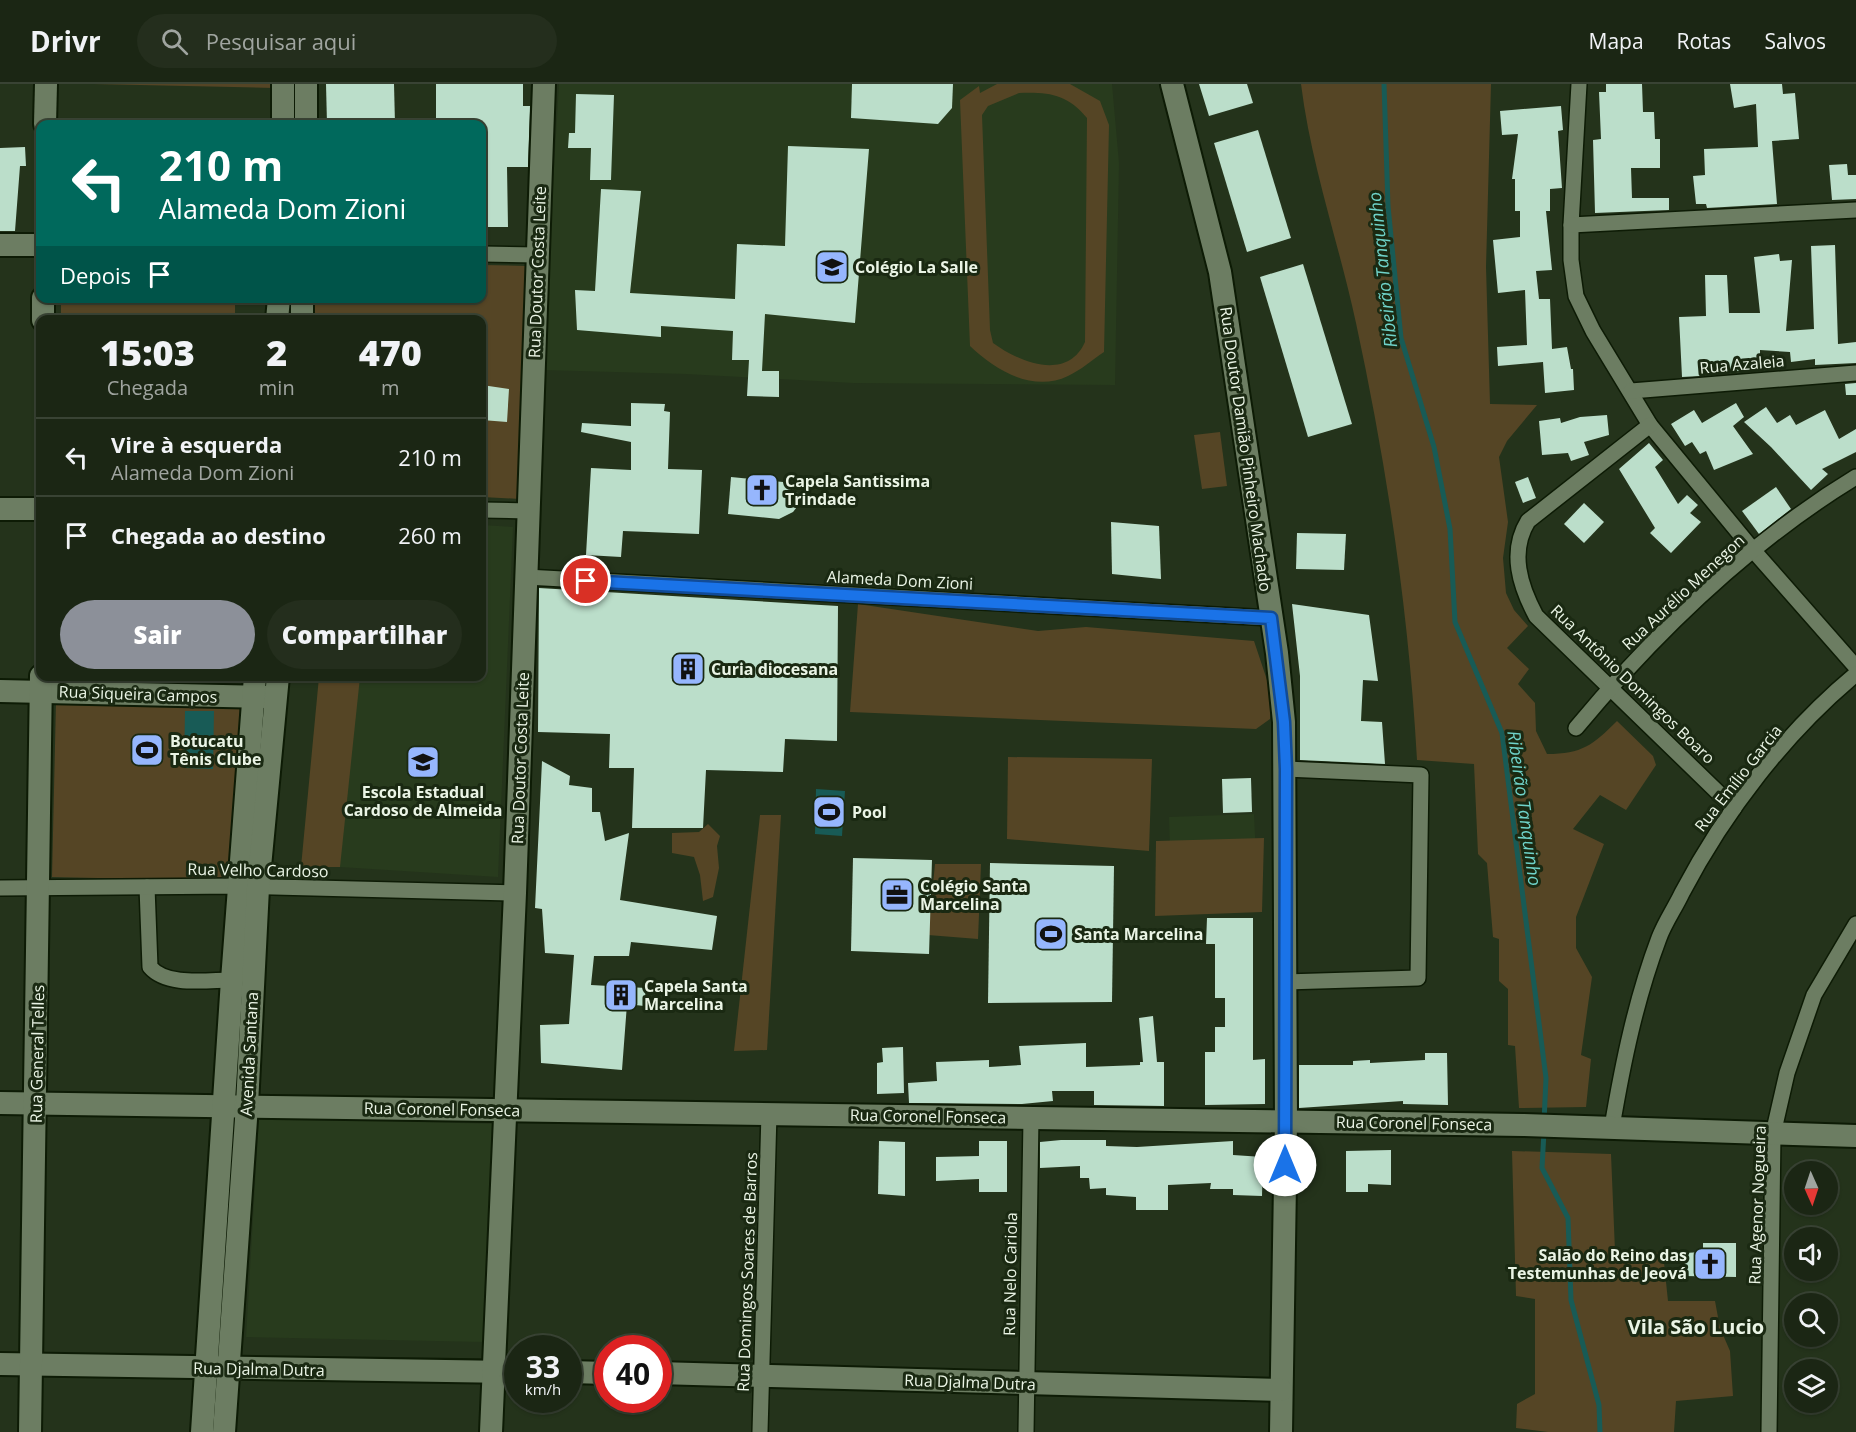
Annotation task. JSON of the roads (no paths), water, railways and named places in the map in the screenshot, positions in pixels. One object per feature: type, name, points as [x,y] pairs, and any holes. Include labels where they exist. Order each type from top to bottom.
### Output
[{"type":"street","points":[[45,120],[46,84]]},
{"type":"street","points":[[283,84],[283,120]]},
{"type":"street","points":[[306,84],[306,120]]},
{"type":"street","name":"Rua Doutor Costa Leite","points":[[491,1432],[515,892],[544,84]]},
{"type":"street","name":"Rua Doutor Damião Pinheiro Machado","points":[[1172,84],[1220,272],[1284,722],[1286,1122],[1281,1432]]},
{"type":"street","points":[[1579,84],[1571,225],[1571,260],[1576,296],[1593,331],[1650,425],[1753,550],[1856,667]]},
{"type":"street","points":[[1571,225],[1856,210]]},
{"type":"street","points":[[0,245],[36,245]]},
{"type":"street","points":[[486,254],[537,255]]},
{"type":"street","name":"Rua Azaleia","points":[[1631,391],[1856,373]]},
{"type":"street","name":"Rua Antônio Domingos Boaro","points":[[1650,425],[1528,521],[1518,542],[1520,576],[1536,616],[1734,808]]},
{"type":"street","name":"Rua Aurélio Menegon","points":[[1576,728],[1610,688],[1712,585],[1820,498],[1856,477]]},
{"type":"street","points":[[0,509],[36,509]]},
{"type":"street","points":[[486,510],[528,511]]},
{"type":"street","name":"Alameda Dom Zioni","points":[[526,578],[1271,618]]},
{"type":"street","name":"Rua Emílio Garcia","points":[[1612,1127],[1632,1021],[1660,936],[1704,853],[1734,808],[1819,705],[1856,674]]},
{"type":"street","name":"Rua Siqueira Campos","points":[[0,691],[41,684],[266,687]]},
{"type":"street","name":"Rua General Telles","points":[[30,1432],[33,1365],[41,684]]},
{"type":"street","name":"Avenida Santana","points":[[224,1432],[218,1368],[248,887],[266,687]]},
{"type":"street","points":[[1285,982],[1418,978],[1421,775],[1286,769]]},
{"type":"street","points":[[147,887],[150,967],[156,975],[167,979],[232,980]]},
{"type":"street","name":"Rua Velho Cardoso","points":[[0,888],[248,887],[515,892]]},
{"type":"street","name":"Avenida Santana","points":[[236,1105],[232,980],[248,887]]},
{"type":"street","name":"Rua Agenor Nogueira","points":[[1769,1432],[1773,1134],[1787,1073],[1814,995],[1856,924]]},
{"type":"street","name":"Rua Coronel Fonseca","points":[[0,1102],[1523,1125],[1856,1136]]},
{"type":"street","name":"Rua Domingos Soares de Barros","points":[[760,1432],[769,1113]]},
{"type":"street","name":"Rua Nelo Cariola","points":[[1026,1432],[1031,1118]]},
{"type":"street","name":"Rua Djalma Dutra","points":[[0,1364],[504,1372]]},
{"type":"street","name":"Avenida Santana","points":[[202,1432],[218,1368]]},
{"type":"street","name":"Rua Djalma Dutra","points":[[672,1373],[1281,1390]]},
{"type":"water","points":[[185,711],[214,711],[213,769],[184,768]]},
{"type":"water","name":"Pool","points":[[816,789],[845,791],[842,836],[815,834]]},
{"type":"waterway","name":"Ribeirão Tanquinho","points":[[1384,84],[1388,206],[1401,338],[1434,447],[1450,529],[1455,622],[1502,733],[1546,1078],[1544,1122]]},
{"type":"waterway","name":"Ribeirão Tanquinho","points":[[1544,1131],[1542,1168],[1568,1218],[1571,1300],[1599,1405],[1600,1432]]},
{"type":"place","name":"Colégio La Salle","points":[[832,267]]},
{"type":"place","name":"Capela Santissima Trindade","points":[[762,490]]},
{"type":"place","name":"Curia diocesana","points":[[688,669]]},
{"type":"place","name":"Botucatu Tênis Clube","points":[[147,750]]},
{"type":"place","name":"Escola Estadual Cardoso de Almeida","points":[[423,762]]},
{"type":"place","name":"Pool","points":[[829,812]]},
{"type":"place","name":"Colégio Santa Marcelina","points":[[897,895]]},
{"type":"place","name":"Santa Marcelina","points":[[1051,934]]},
{"type":"place","name":"Capela Santa Marcelina","points":[[621,995]]},
{"type":"place","name":"Salão do Reino das Testemunhas de Jeová","points":[[1710,1264]]},
{"type":"district","name":"Vila São Lucio","points":[[1696,1326]]}]
